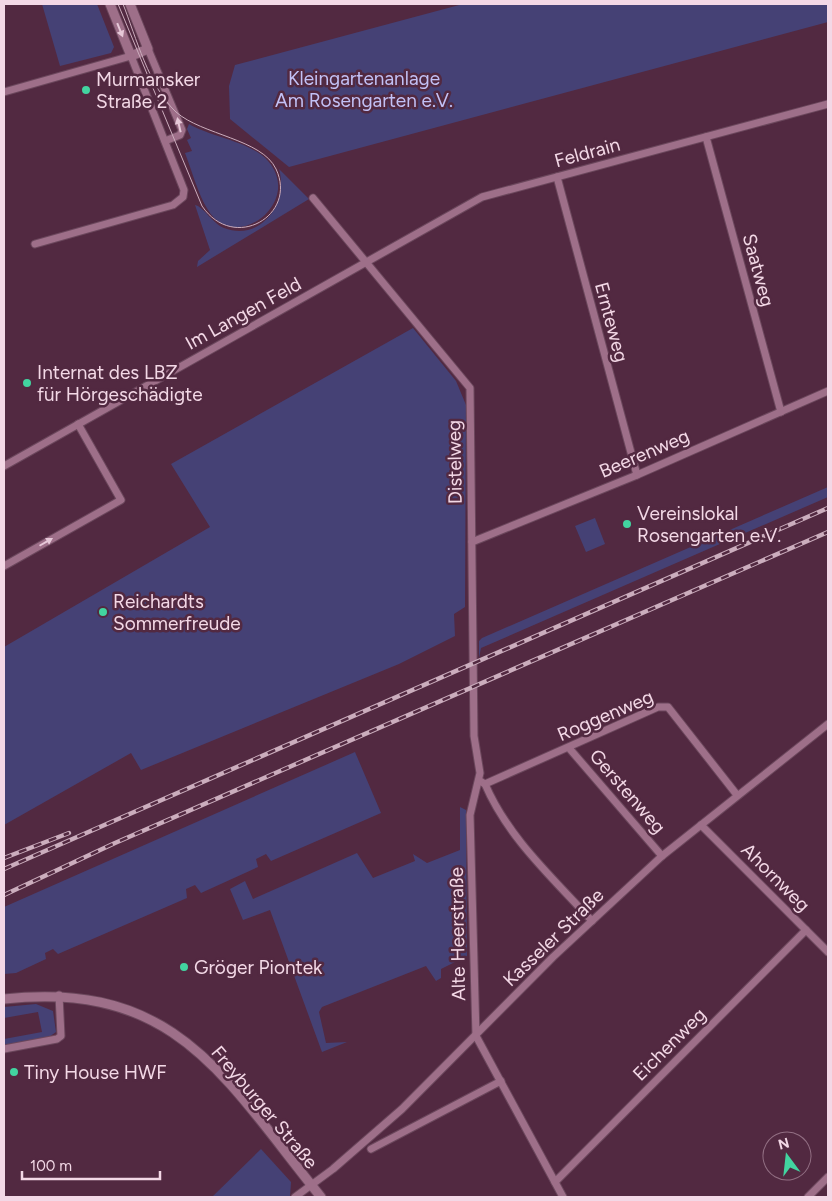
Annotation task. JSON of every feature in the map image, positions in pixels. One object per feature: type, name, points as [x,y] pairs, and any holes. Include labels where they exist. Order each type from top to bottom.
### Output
[{"type":"street","points":[[35,244],[173,205],[180,200],[184,190],[112,4]]},
{"type":"street","points":[[130,4],[182,130],[180,135],[165,141]]},
{"type":"street","points":[[4,92],[69,75],[148,49]]},
{"type":"street","name":"Feldrain","points":[[366,262],[482,197],[828,104]]},
{"type":"street","name":"Saatweg","points":[[706,137],[781,412]]},
{"type":"street","name":"Ernteweg","points":[[557,177],[637,475]]},
{"type":"street","name":"Distelweg","points":[[313,198],[470,388],[474,736],[482,782]]},
{"type":"street","name":"Im Langen Feld","points":[[4,466],[366,262]]},
{"type":"street","name":"Beerenweg","points":[[472,542],[637,475],[828,391]]},
{"type":"street","points":[[4,566],[121,500],[78,424]]},
{"type":"street","name":"Roggenweg","points":[[482,782],[569,748],[658,707],[668,706],[737,795]]},
{"type":"street","name":"Kasseler Straße","points":[[296,1197],[333,1169],[402,1109],[592,920],[662,856],[828,724]]},
{"type":"street","name":"Gerstenweg","points":[[569,748],[662,856]]},
{"type":"street","points":[[482,782],[502,817],[522,846],[592,920]]},
{"type":"street","name":"Alte Heerstraße","points":[[482,782],[470,816],[476,1036],[563,1197]]},
{"type":"street","name":"Ahornweg","points":[[701,825],[827,949]]},
{"type":"street","name":"Eichenweg","points":[[556,1182],[806,930]]},
{"type":"street","points":[[4,1049],[57,1039],[61,1036],[58,995]]},
{"type":"street","name":"Freyburger Straße","points":[[4,999],[58,995],[119,1006],[151,1019],[182,1039],[201,1055],[237,1092],[321,1197]]},
{"type":"street","points":[[371,1149],[501,1081]]},
{"type":"street","points":[[808,1197],[828,1176]]},
{"type":"green space","points":[[42,4],[97,4],[114,47],[111,53],[60,66]]},
{"type":"green space","name":"Kleingartenanlage Am Rosengarten e.V.","points":[[463,4],[828,4],[828,22],[289,167],[230,119],[229,86],[235,65]]},
{"type":"green space","points":[[189,124],[198,129],[242,144],[261,154],[268,161],[277,177],[278,192],[272,206],[262,218],[248,225],[234,227],[220,222],[208,210],[198,190],[185,153],[192,151],[187,140],[191,138],[187,129]]},
{"type":"green space","points":[[279,169],[309,199],[197,267],[198,261],[210,250],[195,205],[224,228],[237,231],[250,229],[269,217],[276,206],[280,195]]},
{"type":"green space","points":[[413,328],[456,381],[466,405],[465,607],[454,614],[455,636],[399,664],[141,770],[131,753],[4,825],[4,647],[210,527],[171,464]]},
{"type":"green space","points":[[828,487],[828,497],[481,648],[479,658],[479,641],[482,638]]},
{"type":"green space","points":[[595,518],[605,544],[586,552],[575,526]]},
{"type":"green space","points":[[355,752],[381,813],[271,861],[266,854],[256,859],[258,867],[201,893],[195,885],[186,889],[187,898],[58,954],[53,949],[45,953],[46,959],[16,973],[4,974],[4,907]]},
{"type":"green space","points":[[460,807],[466,810],[467,956],[441,969],[441,978],[436,981],[426,966],[322,1007],[319,1012],[326,1043],[347,1042],[322,1052],[270,910],[243,920],[230,889],[245,881],[253,899],[357,853],[373,878],[415,861],[413,854],[427,863],[460,850]]},
{"type":"green space","points":[[36,1004],[53,1011],[56,1032],[49,1037],[4,1045],[4,1039],[42,1032],[38,1012],[4,1018],[4,1007]]},
{"type":"green space","points":[[261,1149],[291,1182],[290,1197],[212,1197]]},
{"type":"tram line","points":[[118,4],[202,206],[215,220],[230,227],[245,227],[259,222],[271,213],[278,201],[280,186],[276,169],[269,159],[258,151],[187,120],[176,112],[167,102],[151,76],[123,4]]},
{"type":"railway","points":[[4,869],[828,508]]},
{"type":"railway","points":[[4,895],[115,843],[828,532]]},
{"type":"railway","points":[[4,858],[69,833]]},
{"type":"place","name":"Murmansker Straße 2","points":[[86,90]]},
{"type":"place","name":"Internat des LBZ für Hörgeschädigte","points":[[27,383]]},
{"type":"place","name":"Vereinslokal Rosengarten e.V.","points":[[627,524]]},
{"type":"place","name":"Reichardts Sommerfreude","points":[[103,612]]},
{"type":"place","name":"Gröger Piontek","points":[[184,967]]},
{"type":"place","name":"Tiny House HWF","points":[[14,1072]]}]
